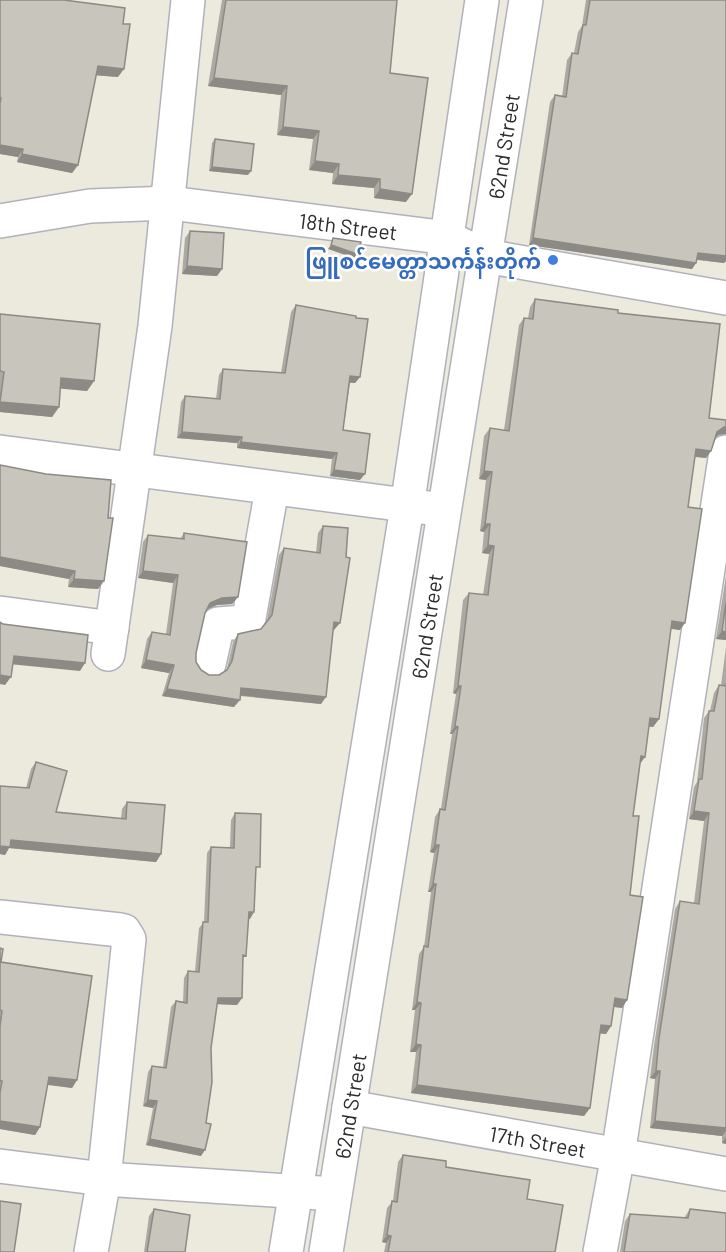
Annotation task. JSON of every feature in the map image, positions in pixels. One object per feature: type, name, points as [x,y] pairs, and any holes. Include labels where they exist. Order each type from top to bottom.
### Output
[{"type":"street","points":[[0,613],[110,641],[136,471],[170,203],[188,0]]},
{"type":"street","name":"62nd Street","points":[[285,1252],[407,507],[482,0]]},
{"type":"street","name":"62nd Street","points":[[326,1252],[526,0]]},
{"type":"street","name":"18th Street","points":[[0,221],[90,206],[170,203],[448,238],[485,256],[726,298]]},
{"type":"street","points":[[0,452],[407,507],[444,510]]},
{"type":"street","points":[[600,1252],[618,1155],[726,453]]},
{"type":"street","points":[[210,664],[218,624],[244,621],[249,618],[272,489]]},
{"type":"street","points":[[0,917],[120,930],[127,934],[104,1179],[91,1252]]},
{"type":"street","name":"17th Street","points":[[349,1107],[726,1174]]},
{"type":"street","points":[[0,1166],[104,1179],[334,1194]]},
{"type":"building","points":[[0,0],[64,0],[125,8],[123,24],[130,24],[124,69],[98,66],[78,165],[22,154],[23,149],[0,145]]},
{"type":"building","points":[[226,0],[397,0],[390,73],[428,78],[412,194],[380,189],[380,179],[338,175],[339,164],[315,161],[319,131],[283,127],[287,86],[214,78]]},
{"type":"building","points":[[590,0],[726,0],[726,256],[698,253],[696,263],[533,238],[555,95],[566,97],[572,53],[578,54]]},
{"type":"building","points":[[215,139],[254,144],[251,171],[212,167]]},
{"type":"building","points":[[190,231],[224,233],[222,269],[187,266]]},
{"type":"building","points":[[333,238],[361,242],[357,254],[331,245]]},
{"type":"building","points":[[535,299],[618,310],[618,313],[720,324],[709,418],[726,420],[726,427],[717,432],[711,451],[696,449],[688,507],[702,509],[685,623],[672,621],[659,719],[650,718],[645,757],[641,756],[633,816],[639,816],[630,895],[643,897],[627,1000],[615,998],[611,1026],[601,1025],[590,1108],[417,1085],[421,1045],[416,1044],[421,1003],[417,1002],[424,946],[428,947],[436,884],[433,884],[439,845],[435,845],[440,809],[445,810],[458,727],[455,726],[461,686],[458,686],[469,593],[488,595],[494,546],[488,545],[490,524],[485,524],[492,472],[484,471],[490,428],[509,431],[524,318],[533,319]]},
{"type":"building","points":[[296,305],[368,319],[360,377],[350,376],[343,430],[370,434],[365,474],[334,470],[337,453],[241,442],[242,437],[182,432],[185,396],[220,399],[223,369],[285,373]]},
{"type":"building","points":[[0,314],[100,324],[94,381],[61,378],[59,407],[0,402],[4,372],[0,371]]},
{"type":"building","points":[[0,465],[46,474],[111,480],[108,518],[113,518],[104,581],[74,579],[75,571],[0,557]]},
{"type":"building","points":[[323,526],[348,528],[346,557],[350,558],[340,623],[334,622],[326,697],[241,688],[240,700],[167,689],[174,665],[146,660],[152,632],[170,635],[178,575],[143,571],[148,535],[184,539],[184,533],[247,542],[238,597],[222,598],[210,603],[205,613],[196,653],[196,662],[201,670],[209,675],[219,675],[227,670],[232,661],[238,634],[261,629],[272,615],[284,548],[320,553]]},
{"type":"building","points":[[726,603],[726,632],[722,631]]},
{"type":"building","points":[[0,622],[88,635],[85,663],[14,656],[11,677],[0,675]]},
{"type":"building","points":[[719,685],[726,686],[726,1128],[655,1121],[660,1071],[656,1071],[659,1038],[680,901],[699,904],[709,813],[694,811],[699,779],[702,779],[709,711],[714,711]]},
{"type":"building","points":[[36,762],[67,771],[56,812],[126,819],[127,802],[165,805],[161,854],[11,840],[10,847],[0,846],[0,786],[29,788]]},
{"type":"building","points":[[235,813],[261,814],[260,867],[256,867],[254,912],[249,912],[246,956],[243,955],[242,998],[218,998],[211,1048],[212,1082],[206,1123],[211,1124],[205,1150],[150,1139],[157,1101],[148,1100],[152,1066],[166,1068],[176,1001],[187,1003],[188,971],[199,972],[203,922],[208,922],[211,847],[234,848]]},
{"type":"building","points":[[0,948],[3,949],[1,962],[92,976],[77,1080],[49,1077],[40,1127],[0,1121],[2,1011],[0,1010]]},
{"type":"building","points":[[403,1155],[446,1161],[446,1167],[530,1180],[527,1199],[563,1205],[555,1252],[388,1252],[391,1236],[387,1235],[392,1201],[397,1202]]},
{"type":"building","points":[[0,1201],[21,1204],[14,1252],[0,1252]]},
{"type":"building","points":[[154,1209],[190,1215],[185,1252],[147,1252]]},
{"type":"building","points":[[690,1209],[726,1213],[726,1252],[624,1252],[630,1214],[688,1218]]},
{"type":"place","name":"ဖြူစင်မေတ္တာသင်္ကန်းတိုက်","points":[[553,260]]}]
